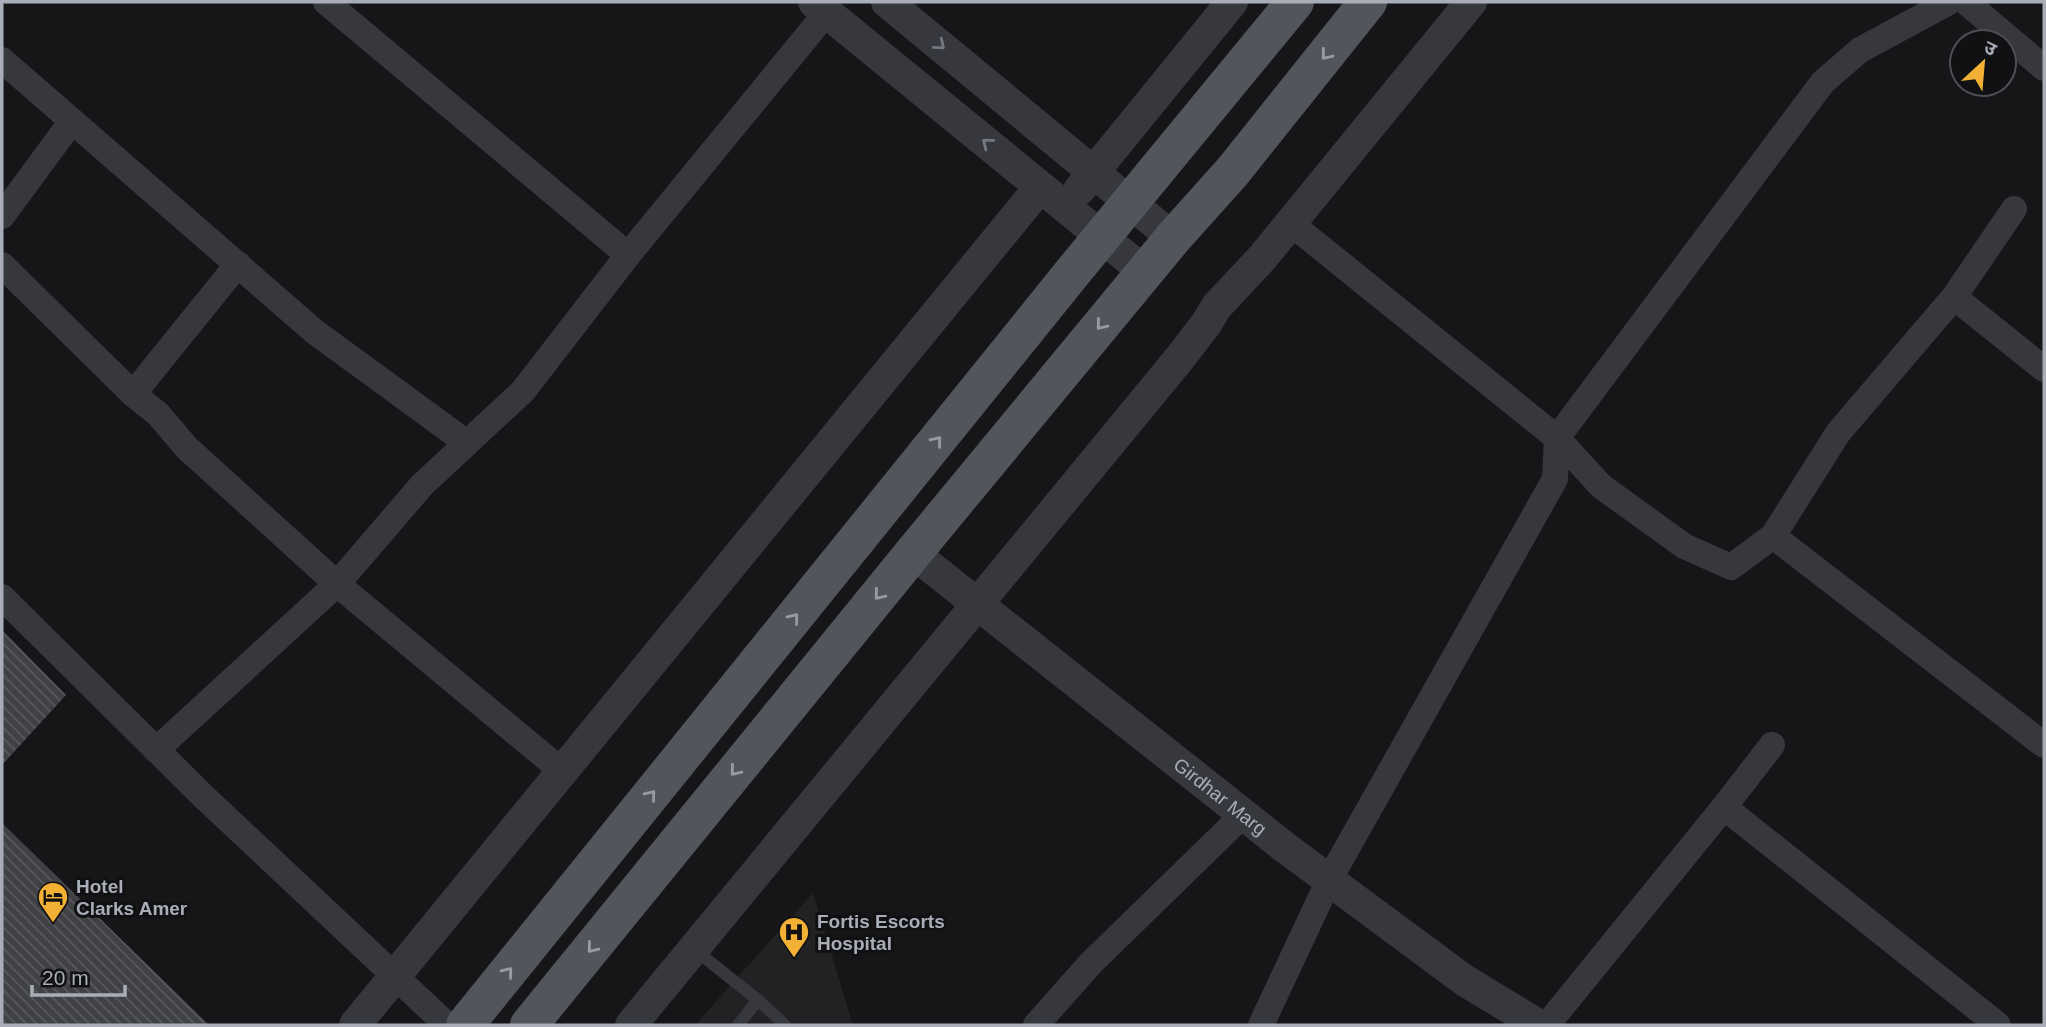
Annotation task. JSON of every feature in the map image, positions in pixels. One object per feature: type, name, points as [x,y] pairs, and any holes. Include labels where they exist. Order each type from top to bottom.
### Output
[{"type":"main road","points":[[465,1025],[1295,2]]},
{"type":"main road","points":[[529,1025],[913,553],[1173,238],[1233,171],[1368,2]]},
{"type":"street","points":[[326,2],[628,255]]},
{"type":"street","points":[[887,2],[1173,238]]},
{"type":"street","points":[[1065,207],[1232,2]]},
{"type":"street","points":[[631,1025],[1186,349],[1217,306],[1262,258],[1471,2]]},
{"type":"street","points":[[1261,1025],[1329,880],[1555,480],[1557,438],[1823,82],[1860,50],[1949,2]]},
{"type":"street","points":[[1966,2],[2044,68]]},
{"type":"street","points":[[156,750],[337,584],[422,485],[523,391],[820,7],[1146,273]]},
{"type":"street","points":[[2,60],[315,332],[467,443]]},
{"type":"street","points":[[2,216],[72,121]]},
{"type":"street","points":[[355,1025],[1040,187]]},
{"type":"street","points":[[1289,222],[1557,438],[1601,486],[1684,546],[1731,567],[1773,536],[1838,433],[1954,297],[2014,209]]},
{"type":"street","points":[[133,394],[238,264]]},
{"type":"street","points":[[2,265],[133,394],[158,414],[187,449],[337,584],[562,771]]},
{"type":"street","points":[[1954,297],[2044,369]]},
{"type":"street","points":[[1773,536],[2044,745]]},
{"type":"street","name":"Girdhar Marg","points":[[913,553],[1329,880],[1464,980],[1538,1025]]},
{"type":"street","points":[[2,597],[156,750],[447,1025]]},
{"type":"street","points":[[1547,1025],[1772,745]]},
{"type":"street","points":[[1724,807],[1998,1025]]},
{"type":"street","points":[[1036,1025],[1091,963],[1244,814]]},
{"type":"lane","points":[[695,949],[785,1025]]},
{"type":"lane","points":[[738,1025],[758,1000]]},
{"type":"shaded area","name":"Fortis Escorts Hospital","points":[[813,893],[853,1025],[695,1025]]},
{"type":"building","points":[[2,630],[66,695],[2,765]]},
{"type":"building","name":"Hotel Clarks Amer","points":[[2,823],[209,1025],[2,1025]]},
{"type":"place","name":"Hotel Clarks Amer","points":[[53,924]]},
{"type":"place","name":"Fortis Escorts Hospital","points":[[794,959]]}]
